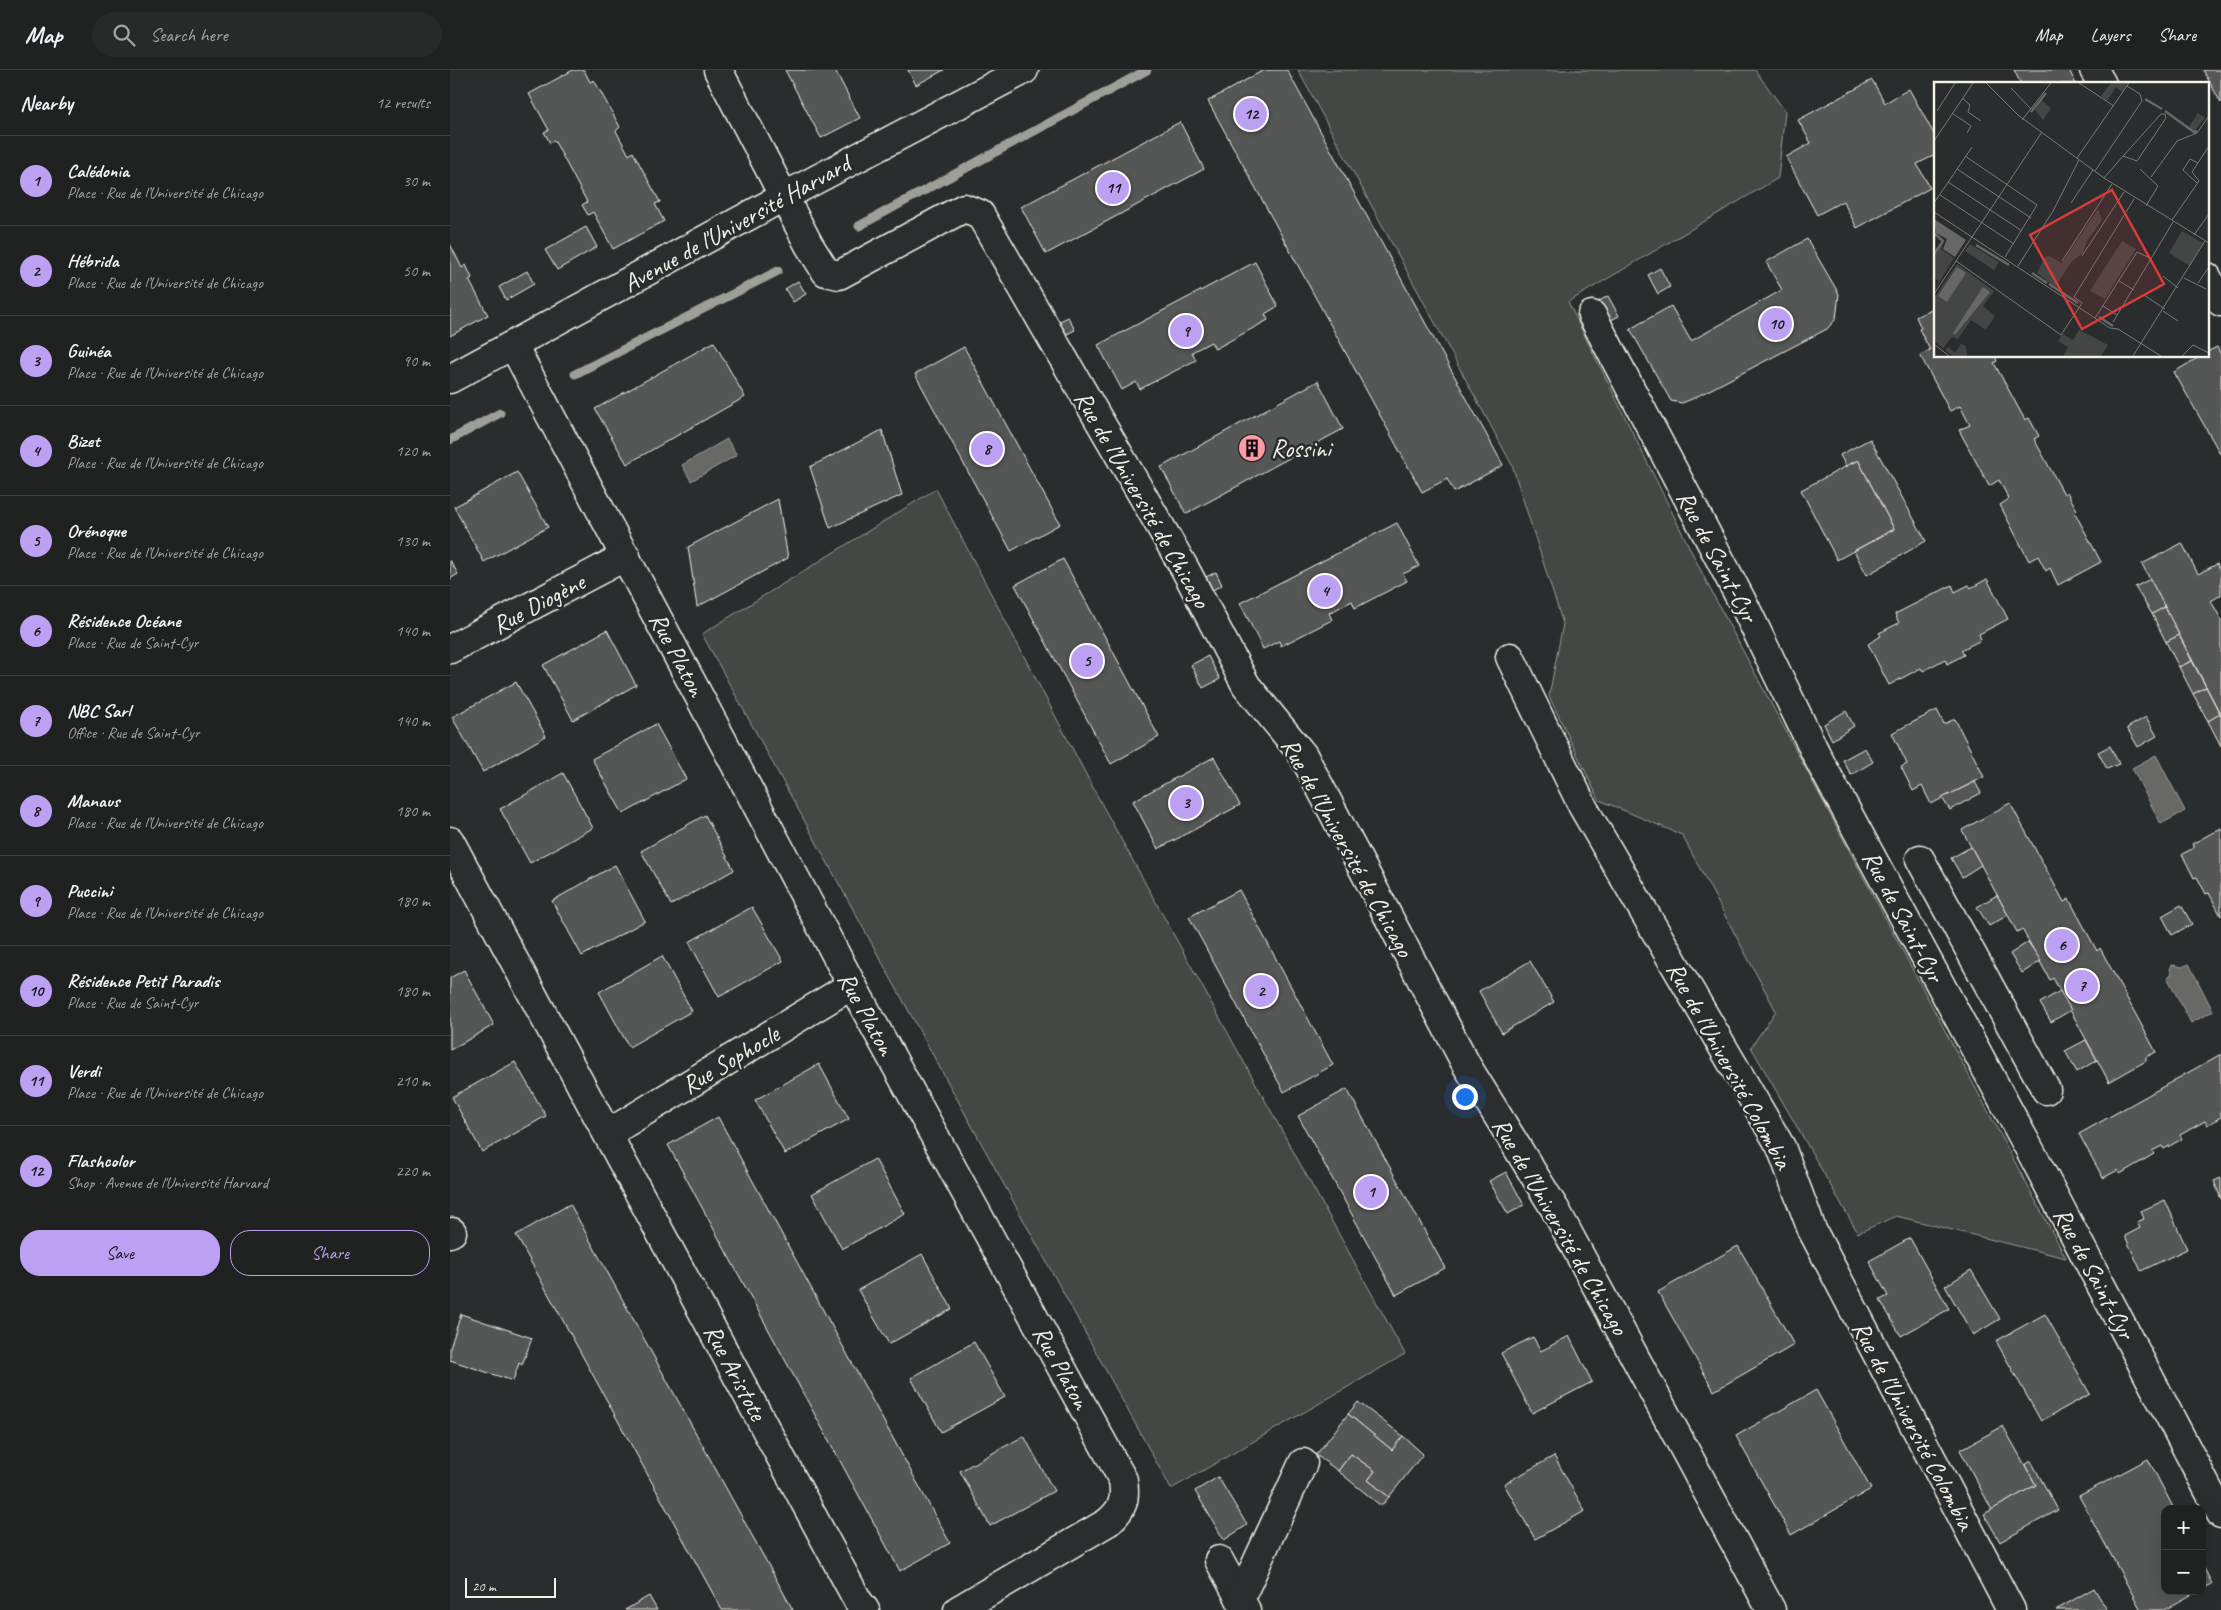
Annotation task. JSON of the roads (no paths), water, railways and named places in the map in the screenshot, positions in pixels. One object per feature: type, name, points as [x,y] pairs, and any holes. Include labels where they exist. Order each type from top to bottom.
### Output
[{"type":"street","name":"Rue de l’Université de Chicago","points":[[718,70],[809,245],[826,272],[839,276],[964,208],[980,214],[1185,569],[1246,685],[1302,755],[1467,1066],[1555,1209],[1771,1610]]},
{"type":"street","name":"Avenue de l'Université Harvard","points":[[450,379],[783,196],[1024,70]]},
{"type":"street","points":[[2094,70],[2101,82]]},
{"type":"street","points":[[2208,279],[2221,302]]},
{"type":"street","name":"Rue de Saint-Cyr","points":[[1592,315],[1746,609],[1819,760],[1982,1060],[2221,1514]]},
{"type":"street","name":"Rue Platon","points":[[513,346],[852,985],[1123,1480],[1125,1495],[1121,1510],[1108,1522],[958,1610]]},
{"type":"street","name":"Rue Diogène","points":[[450,649],[626,556]]},
{"type":"street","name":"Rue de l'Université Colombia","points":[[1510,657],[1583,806],[1781,1147],[1812,1230],[2011,1610]]},
{"type":"street","name":"Rue Aristote","points":[[450,841],[858,1601],[865,1610]]},
{"type":"street","points":[[1920,859],[2046,1090]]},
{"type":"street","name":"Rue Sophocle","points":[[608,1133],[852,985]]},
{"type":"street","points":[[1982,1060],[2004,1051],[2019,1038]]},
{"type":"street","points":[[1243,1604],[1303,1463]]},
{"type":"street","points":[[1219,1560],[1243,1604]]},
{"type":"waterway","points":[[859,226],[1147,70]]},
{"type":"waterway","points":[[575,374],[778,271]]},
{"type":"waterway","points":[[450,440],[500,413]]},
{"type":"place","name":"Flashcolor","points":[[1251,114]]},
{"type":"place","name":"Verdi","points":[[1113,188]]},
{"type":"place","name":"Résidence Petit Paradis","points":[[1776,324]]},
{"type":"place","name":"Puccini","points":[[1186,331]]},
{"type":"place","name":"Rossini","points":[[1252,448]]},
{"type":"place","name":"Manaus","points":[[987,449]]},
{"type":"place","name":"Bizet","points":[[1325,591]]},
{"type":"place","name":"Orénoque","points":[[1087,661]]},
{"type":"place","name":"Guinéa","points":[[1186,803]]},
{"type":"place","name":"Résidence Océane","points":[[2062,945]]},
{"type":"place","name":"NBC Sarl","points":[[2082,986]]},
{"type":"place","name":"Hébrida","points":[[1261,991]]},
{"type":"place","name":"Calédonia","points":[[1371,1192]]}]
